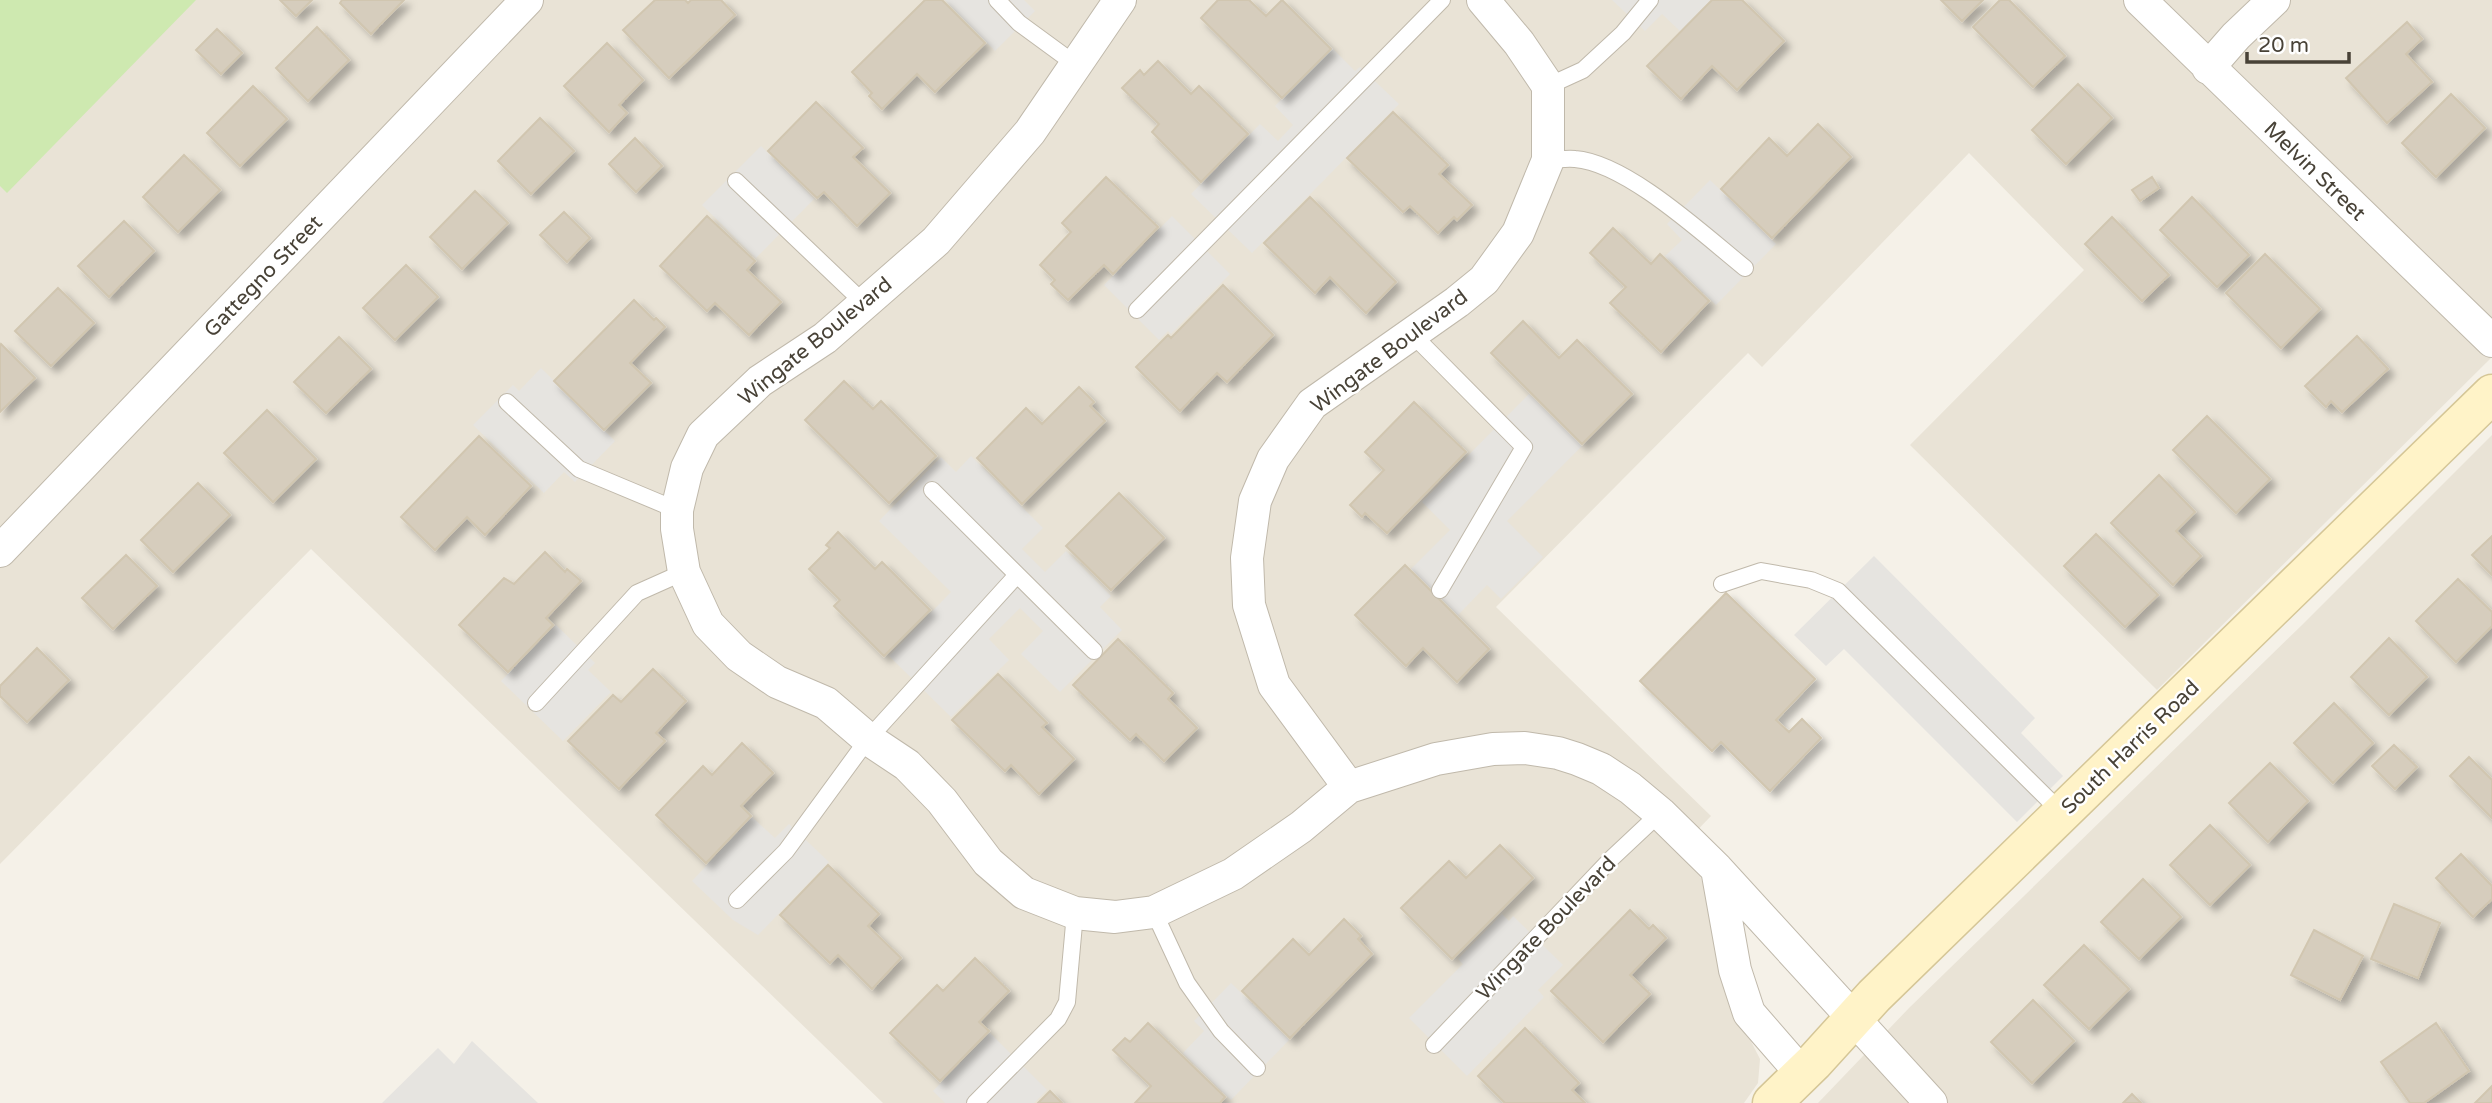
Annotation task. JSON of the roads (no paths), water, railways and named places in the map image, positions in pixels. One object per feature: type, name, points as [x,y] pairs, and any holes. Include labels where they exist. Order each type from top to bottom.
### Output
[{"type":"main road","name":"South Harris Road","points":[[1772,1103],[2062,813],[2492,394]]},
{"type":"street","name":"Gattegno Street","points":[[1,549],[527,0]]},
{"type":"street","name":"Wingate Boulevard","points":[[1120,0],[1030,132],[936,241],[825,338],[760,381],[703,435],[687,468],[677,509],[677,529],[684,572],[708,624],[739,656],[777,682],[826,703],[868,739],[907,765],[942,801],[988,862],[1024,893],[1075,913],[1115,917],[1154,912],[1233,874],[1301,827],[1349,788],[1436,759],[1493,749],[1525,748],[1558,753],[1601,769],[1630,788],[1660,813],[1717,869],[1931,1103]]},
{"type":"street","points":[[1483,0],[1519,43],[1548,86]]},
{"type":"street","name":"Melvin Street","points":[[2140,0],[2492,341]]},
{"type":"street","points":[[2208,68],[2236,36],[2274,0]]},
{"type":"street","name":"Wingate Boulevard","points":[[1349,788],[1274,685],[1249,605],[1247,558],[1255,501],[1273,459],[1312,404],[1484,280],[1518,233],[1548,160],[1548,86]]},
{"type":"street","points":[[1717,869],[1735,970],[1749,1013],[1802,1074]]},
{"type":"lane","points":[[997,0],[1019,23],[1075,65]]},
{"type":"lane","points":[[1137,310],[1442,0]]},
{"type":"lane","points":[[1548,86],[1583,70],[1623,33],[1650,0]]},
{"type":"lane","points":[[1548,160],[1576,159],[1609,169],[1644,188],[1745,268]]},
{"type":"lane","points":[[736,181],[865,304]]},
{"type":"lane","points":[[1412,334],[1524,447],[1440,590]]},
{"type":"lane","points":[[507,402],[579,469],[677,509]]},
{"type":"lane","points":[[932,490],[1094,650]]},
{"type":"lane","points":[[1722,584],[1761,571],[1811,580],[1838,591],[2062,813]]},
{"type":"lane","points":[[536,703],[637,593],[684,572]]},
{"type":"lane","points":[[737,900],[786,851],[868,739],[1017,575]]},
{"type":"lane","name":"Wingate Boulevard","points":[[1434,1045],[1612,858],[1660,813]]},
{"type":"lane","points":[[1154,912],[1187,983],[1221,1031],[1257,1068]]},
{"type":"lane","points":[[975,1103],[1058,1019],[1067,1002],[1075,913]]}]
